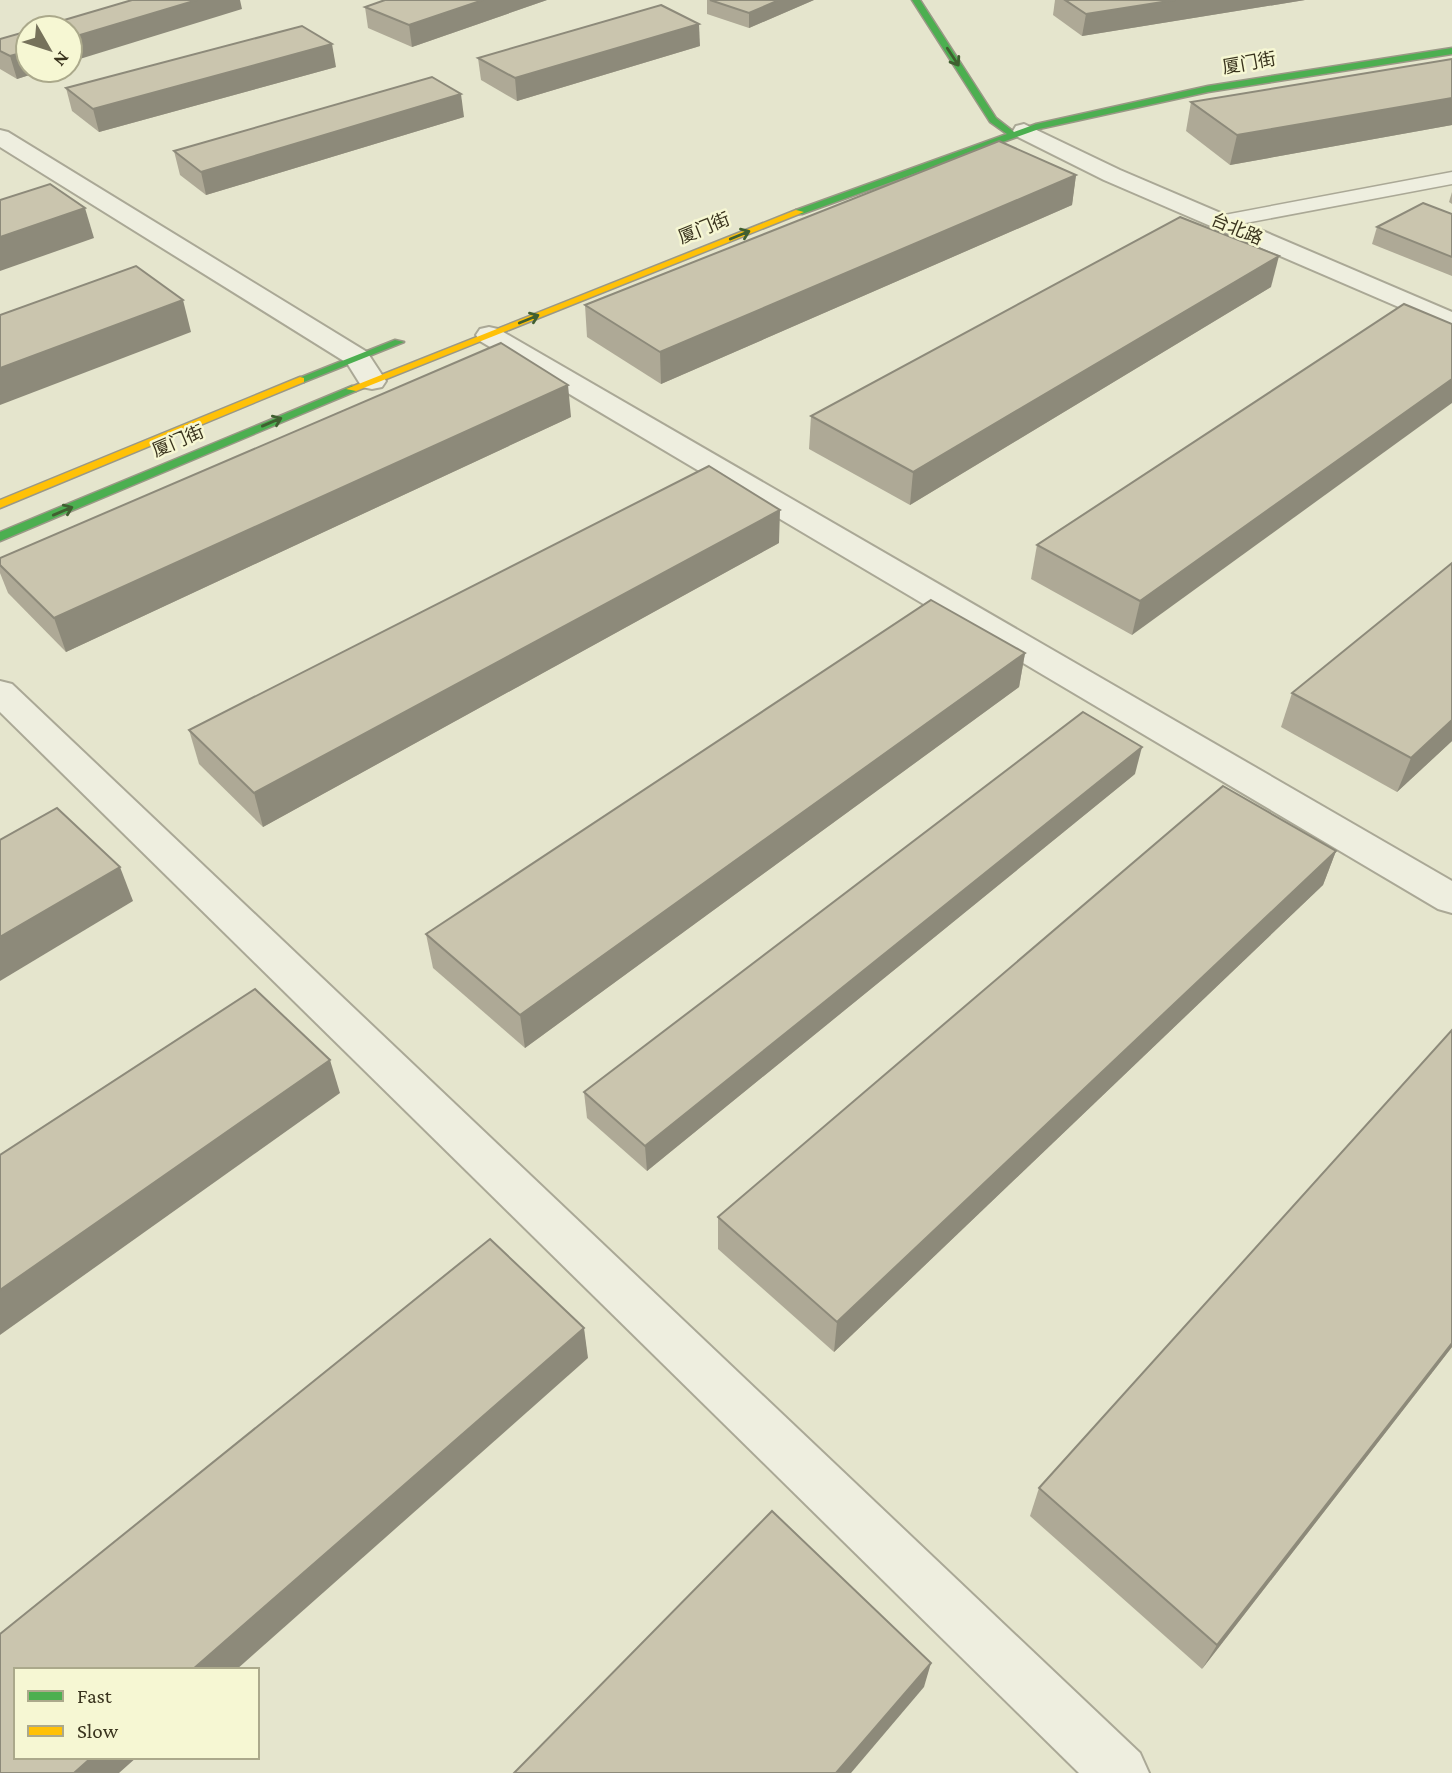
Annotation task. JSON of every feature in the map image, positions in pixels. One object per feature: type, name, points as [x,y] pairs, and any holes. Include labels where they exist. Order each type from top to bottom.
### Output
[{"type":"main road","points":[[916,0],[1010,124]]},
{"type":"main road","points":[[1411,41],[1452,36]]},
{"type":"main road","name":"厦门街","points":[[0,537],[372,381],[770,223],[1010,124],[1208,89],[1452,51]]},
{"type":"main road","name":"厦门街","points":[[0,504],[409,338]]},
{"type":"street","name":"台北路","points":[[1010,124],[1112,175],[1452,322]]},
{"type":"street","points":[[0,137],[357,358],[372,381]]},
{"type":"street","points":[[489,335],[1452,899]]},
{"type":"street","points":[[0,692],[1120,1773]]},
{"type":"lane","points":[[1219,222],[1452,178]]},
{"type":"building","points":[[132,0],[197,0],[84,34],[84,14]]},
{"type":"building","points":[[385,0],[483,0],[409,25],[365,7]]},
{"type":"building","points":[[710,0],[779,0],[749,13]]},
{"type":"building","points":[[1065,0],[1175,0],[1086,14]]},
{"type":"building","points":[[661,5],[699,24],[515,78],[478,58]]},
{"type":"building","points":[[302,26],[332,44],[93,109],[66,88]]},
{"type":"building","points":[[14,35],[14,55],[10,56],[0,51],[0,39]]},
{"type":"building","points":[[1452,59],[1452,98],[1237,135],[1191,102]]},
{"type":"building","points":[[432,77],[461,94],[201,172],[174,151]]},
{"type":"building","points":[[999,141],[1076,175],[660,352],[585,305]]},
{"type":"building","points":[[50,184],[85,208],[0,237],[0,200]]},
{"type":"building","points":[[1423,203],[1452,214],[1452,257],[1377,227]]},
{"type":"building","points":[[1180,217],[1279,256],[913,472],[811,416]]},
{"type":"building","points":[[136,266],[183,300],[0,368],[0,315]]},
{"type":"building","points":[[1404,304],[1452,324],[1452,379],[1140,601],[1037,545]]},
{"type":"building","points":[[501,343],[568,385],[54,618],[0,565],[0,558]]},
{"type":"building","points":[[709,466],[780,510],[254,793],[189,730]]},
{"type":"building","points":[[1452,563],[1452,720],[1411,758],[1292,693]]},
{"type":"building","points":[[931,600],[1025,653],[520,1015],[426,934]]},
{"type":"building","points":[[1083,712],[1142,747],[645,1146],[584,1092]]},
{"type":"building","points":[[1223,786],[1336,851],[837,1322],[718,1217]]},
{"type":"building","points":[[57,808],[120,867],[0,937],[0,840]]},
{"type":"building","points":[[255,989],[330,1060],[0,1290],[0,1155]]},
{"type":"building","points":[[1452,1030],[1452,1343],[1217,1645],[1039,1488]]},
{"type":"building","points":[[490,1239],[584,1328],[194,1668],[14,1668],[14,1759],[90,1759],[74,1773],[0,1773],[0,1634]]},
{"type":"building","points":[[772,1511],[931,1663],[836,1773],[514,1773]]},
{"type":"traffic: fast","points":[[916,0],[993,120],[1013,135]]},
{"type":"traffic: fast","points":[[799,212],[1036,127],[1208,89],[1452,51]]},
{"type":"traffic: fast","points":[[300,380],[399,342]]},
{"type":"traffic: fast","points":[[0,537],[352,389]]},
{"type":"traffic: slow","points":[[352,389],[799,212]]},
{"type":"traffic: slow","points":[[0,504],[300,380]]}]
